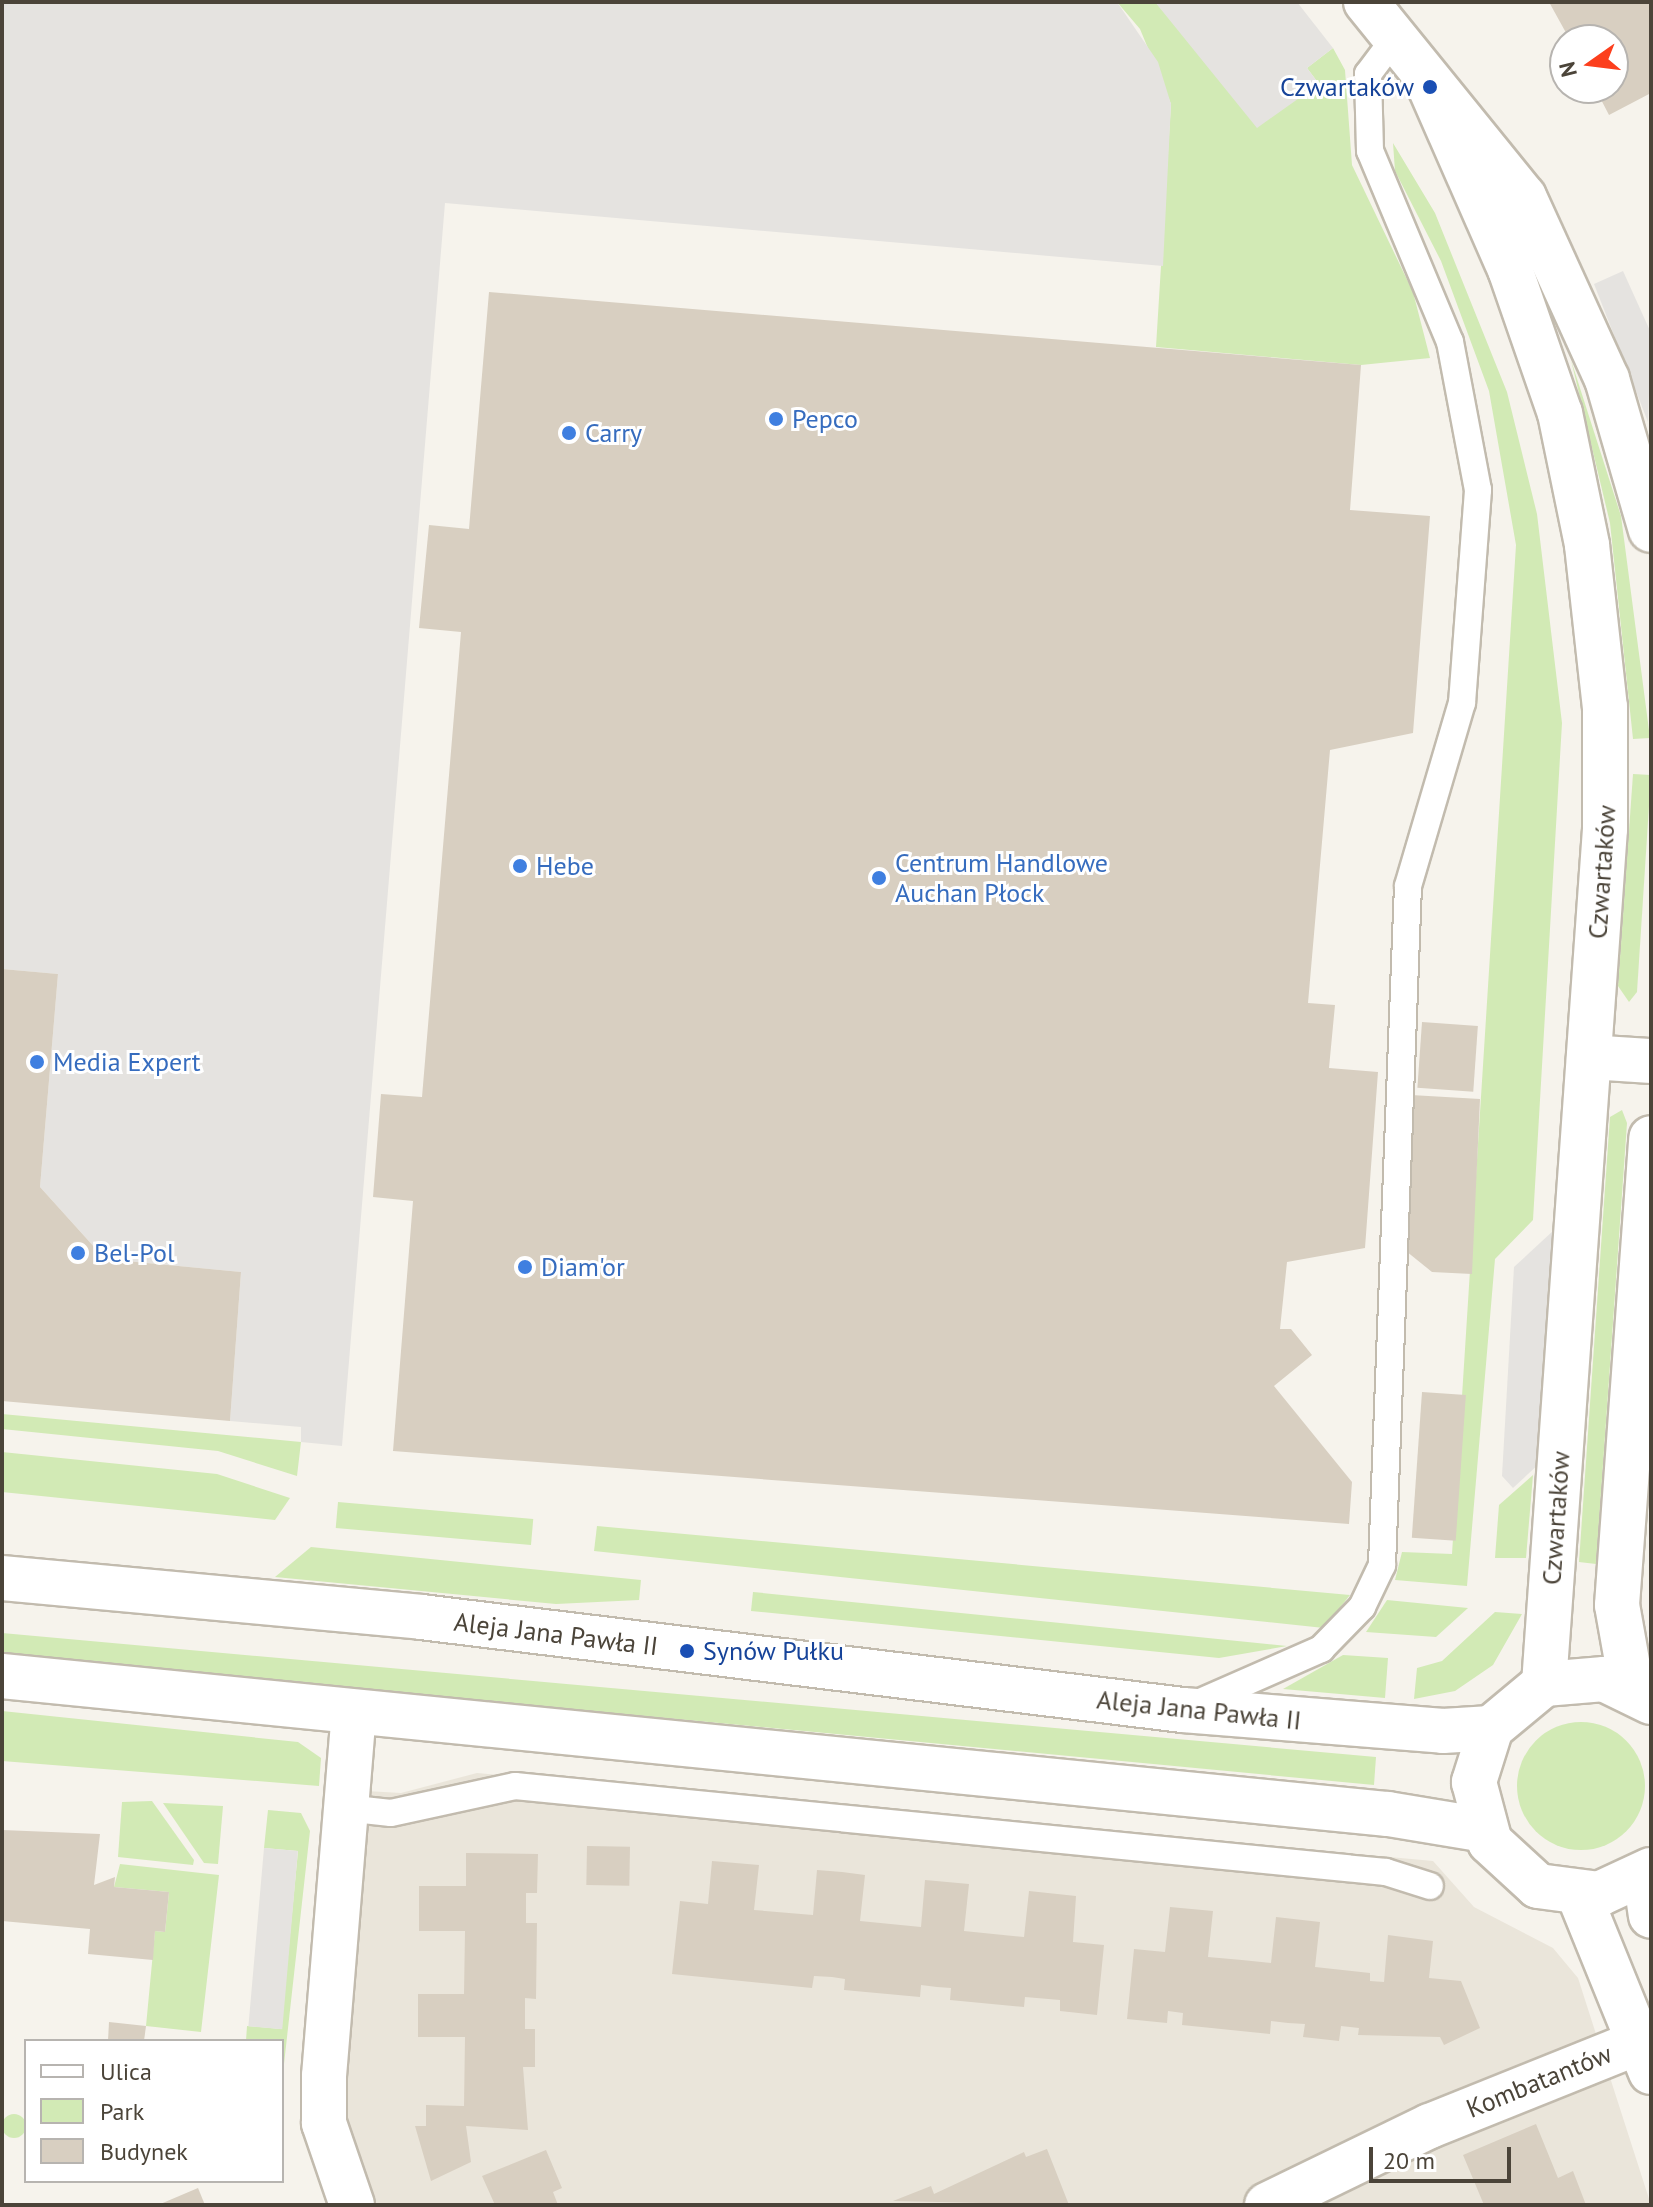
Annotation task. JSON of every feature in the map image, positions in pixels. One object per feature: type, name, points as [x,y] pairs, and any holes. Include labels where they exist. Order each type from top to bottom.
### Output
[{"type":"street","name":"Czwartaków","points":[[1366,2],[1430,87],[1524,197],[1607,379],[1651,530]]},
{"type":"street","name":"Czwartaków","points":[[1430,87],[1544,360],[1587,545],[1607,769],[1544,1684]]},
{"type":"street","points":[[1589,1057],[1651,1061]]},
{"type":"street","points":[[1642,1695],[1617,1605],[1651,1138]]},
{"type":"street","name":"Aleja Jana Pawła II","points":[[2,1578],[421,1617],[1183,1710],[1443,1731],[1491,1728]]},
{"type":"street","points":[[2,1676],[1388,1814],[1485,1830]]},
{"type":"street","points":[[1642,1695],[1588,1677],[1544,1684],[1507,1707],[1491,1728],[1474,1782],[1485,1830],[1527,1880],[1579,1895],[1649,1887]]},
{"type":"street","points":[[352,2205],[324,2109],[354,1712]]},
{"type":"street","points":[[1579,1895],[1645,2057]]},
{"type":"street","name":"Kombatantów","points":[[1267,2205],[1430,2126],[1645,2057]]},
{"type":"lane","points":[[1183,1710],[1321,1649],[1362,1607],[1382,1565],[1408,886],[1462,703],[1478,490],[1450,342],[1370,151],[1368,74],[1395,38]]},
{"type":"lane","points":[[345,1808],[391,1813],[515,1786],[1386,1872],[1430,1886]]},
{"type":"shaded area","points":[[2,2],[1117,2],[1158,62],[1171,104],[1163,266],[445,203],[342,1446],[301,1442],[301,1427],[230,1421],[241,1272],[105,1259],[40,1187],[58,974],[2,969]]},
{"type":"shaded area","points":[[1155,2],[1297,2],[1333,48],[1307,68],[1319,84],[1257,128]]},
{"type":"shaded area","points":[[1623,271],[1651,333],[1648,422],[1594,284]]},
{"type":"shaded area","points":[[1554,1230],[1541,1462],[1513,1488],[1502,1476],[1514,1267]]},
{"type":"shaded area","points":[[477,1773],[1433,1861],[1474,1907],[1553,1948],[1578,1978],[1651,2205],[372,2205],[346,2133],[343,2030],[366,1791],[401,1793]]},
{"type":"shaded area","points":[[264,1848],[298,1851],[282,2029],[248,2026]]},
{"type":"green space","points":[[1117,2],[1155,2],[1211,63],[1319,84],[1307,68],[1333,48],[1345,70],[1352,165],[1413,292],[1430,358],[1361,365],[1156,347],[1171,104],[1140,29]]},
{"type":"green space","points":[[1393,143],[1435,213],[1507,392],[1537,514],[1562,723],[1533,1220],[1495,1259],[1467,1586],[1395,1580],[1402,1552],[1452,1554],[1516,545],[1489,391],[1441,261],[1395,171]]},
{"type":"green space","points":[[1571,360],[1621,516],[1650,738],[1633,739],[1610,523]]},
{"type":"green space","points":[[1633,774],[1651,775],[1637,992],[1629,1002],[1618,986]]},
{"type":"green space","points":[[1622,1110],[1627,1123],[1596,1564],[1579,1562],[1610,1117]]},
{"type":"green space","points":[[2,1414],[301,1442],[297,1476],[218,1451],[2,1429]]},
{"type":"green space","points":[[2,1452],[217,1474],[290,1498],[275,1520],[2,1492]]},
{"type":"green space","points":[[1533,1475],[1526,1558],[1495,1558],[1499,1505]]},
{"type":"green space","points":[[338,1502],[533,1519],[531,1545],[336,1528]]},
{"type":"green space","points":[[597,1526],[1350,1595],[1324,1628],[594,1551]]},
{"type":"green space","points":[[311,1547],[641,1580],[639,1600],[556,1604],[275,1577]]},
{"type":"green space","points":[[753,1592],[1287,1646],[1219,1658],[751,1611]]},
{"type":"green space","points":[[1387,1600],[1468,1608],[1436,1637],[1366,1632]]},
{"type":"green space","points":[[1495,1612],[1522,1614],[1493,1665],[1455,1691],[1414,1699],[1417,1668],[1442,1661]]},
{"type":"green space","points":[[2,1633],[1376,1757],[1374,1785],[2,1655]]},
{"type":"green space","points":[[1343,1655],[1388,1658],[1385,1698],[1283,1689]]},
{"type":"green space","points":[[2,1711],[298,1742],[321,1758],[319,1786],[2,1761]]},
{"type":"green space","points":[[1581,1722],[1606,1727],[1626,1741],[1640,1761],[1645,1786],[1640,1811],[1626,1831],[1606,1845],[1581,1850],[1556,1845],[1536,1831],[1522,1811],[1517,1786],[1522,1761],[1536,1741],[1556,1727]]},
{"type":"green space","points":[[152,1801],[194,1860],[193,1865],[118,1857],[122,1802]]},
{"type":"green space","points":[[163,1803],[223,1806],[218,1864],[204,1863]]},
{"type":"green space","points":[[268,1810],[301,1813],[310,1831],[284,2064],[284,2039],[246,2039],[247,2026],[281,2029],[298,1851],[264,1848]]},
{"type":"green space","points":[[120,1864],[219,1875],[201,2032],[146,2026],[155,1931],[165,1932],[169,1892],[114,1887]]},
{"type":"green space","points":[[14,2114],[23,2117],[23,2135],[14,2138],[5,2135],[2,2126],[5,2117]]},
{"type":"building","points":[[1549,2],[1651,2],[1651,93],[1609,115],[1603,104],[1629,104],[1629,24],[1561,24]]},
{"type":"building","name":"Centrum Handlowe Auchan Płock","points":[[489,292],[1361,365],[1350,510],[1430,516],[1413,733],[1330,750],[1308,1003],[1335,1005],[1329,1068],[1378,1072],[1365,1248],[1287,1262],[1280,1329],[1291,1329],[1312,1355],[1274,1386],[1352,1482],[1349,1524],[393,1451],[413,1201],[373,1197],[381,1094],[422,1097],[461,632],[419,628],[429,525],[469,529]]},
{"type":"building","points":[[2,969],[58,974],[40,1187],[105,1259],[241,1272],[230,1421],[2,1401]]},
{"type":"building","points":[[1422,1022],[1478,1026],[1473,1092],[1417,1088]]},
{"type":"building","points":[[1411,1095],[1480,1099],[1472,1274],[1432,1272],[1406,1251]]},
{"type":"building","points":[[1422,1392],[1466,1395],[1456,1541],[1412,1538]]},
{"type":"building","points":[[2,1830],[100,1834],[94,1885],[115,1877],[114,1887],[169,1892],[165,1932],[155,1931],[153,1960],[88,1954],[90,1929],[2,1921]]},
{"type":"building","points":[[587,1846],[630,1847],[629,1886],[586,1885]]},
{"type":"building","points":[[466,1853],[538,1854],[537,1893],[526,1893],[526,1923],[537,1923],[536,1999],[525,1998],[525,2029],[535,2029],[535,2067],[523,2067],[528,2130],[466,2126],[471,2162],[431,2181],[415,2126],[426,2126],[426,2105],[464,2106],[465,2037],[418,2037],[418,1994],[464,1994],[465,1931],[419,1931],[419,1886],[466,1886]]},
{"type":"building","points":[[712,1861],[759,1865],[754,1910],[813,1915],[817,1870],[842,1872],[865,1875],[860,1921],[921,1927],[925,1880],[969,1884],[964,1931],[1024,1937],[1029,1891],[1076,1896],[1073,1942],[1104,1945],[1097,2015],[1060,2011],[1060,2000],[1025,1997],[1024,2007],[950,2000],[951,1988],[921,1985],[920,1997],[844,1990],[845,1979],[832,1977],[814,1976],[812,1988],[672,1974],[680,1901],[708,1904]]},
{"type":"building","points":[[1170,1907],[1213,1911],[1208,1957],[1271,1963],[1276,1917],[1320,1922],[1315,1967],[1370,1973],[1370,1981],[1384,1982],[1388,1935],[1433,1941],[1429,1978],[1461,1981],[1480,2028],[1444,2045],[1440,2037],[1358,2035],[1359,2028],[1341,2026],[1339,2041],[1303,2037],[1305,2024],[1271,2021],[1270,2034],[1182,2025],[1183,2013],[1168,2011],[1167,2023],[1127,2019],[1134,1949],[1165,1952]]},
{"type":"building","points":[[109,2022],[146,2026],[144,2039],[108,2039]]},
{"type":"building","points":[[1536,2124],[1558,2178],[1573,2171],[1586,2205],[1484,2205],[1463,2155]]},
{"type":"building","points":[[1047,2149],[1069,2205],[893,2201],[931,2186],[934,2194],[1024,2152],[1026,2157]]},
{"type":"building","points":[[546,2150],[562,2188],[553,2192],[558,2205],[495,2205],[482,2176]]},
{"type":"building","points":[[198,2188],[205,2205],[158,2205]]},
{"type":"place","name":"Czwartaków","points":[[1430,87]]},
{"type":"place","name":"Pepco","points":[[776,419]]},
{"type":"place","name":"Carry","points":[[569,433]]},
{"type":"place","name":"Hebe","points":[[520,866]]},
{"type":"place","name":"Centrum Handlowe Auchan Płock","points":[[879,878]]},
{"type":"place","name":"Media Expert","points":[[37,1062]]},
{"type":"place","name":"Bel-Pol","points":[[78,1253]]},
{"type":"place","name":"Diam'or","points":[[525,1267]]},
{"type":"place","name":"Synów Pułku","points":[[687,1651]]}]
